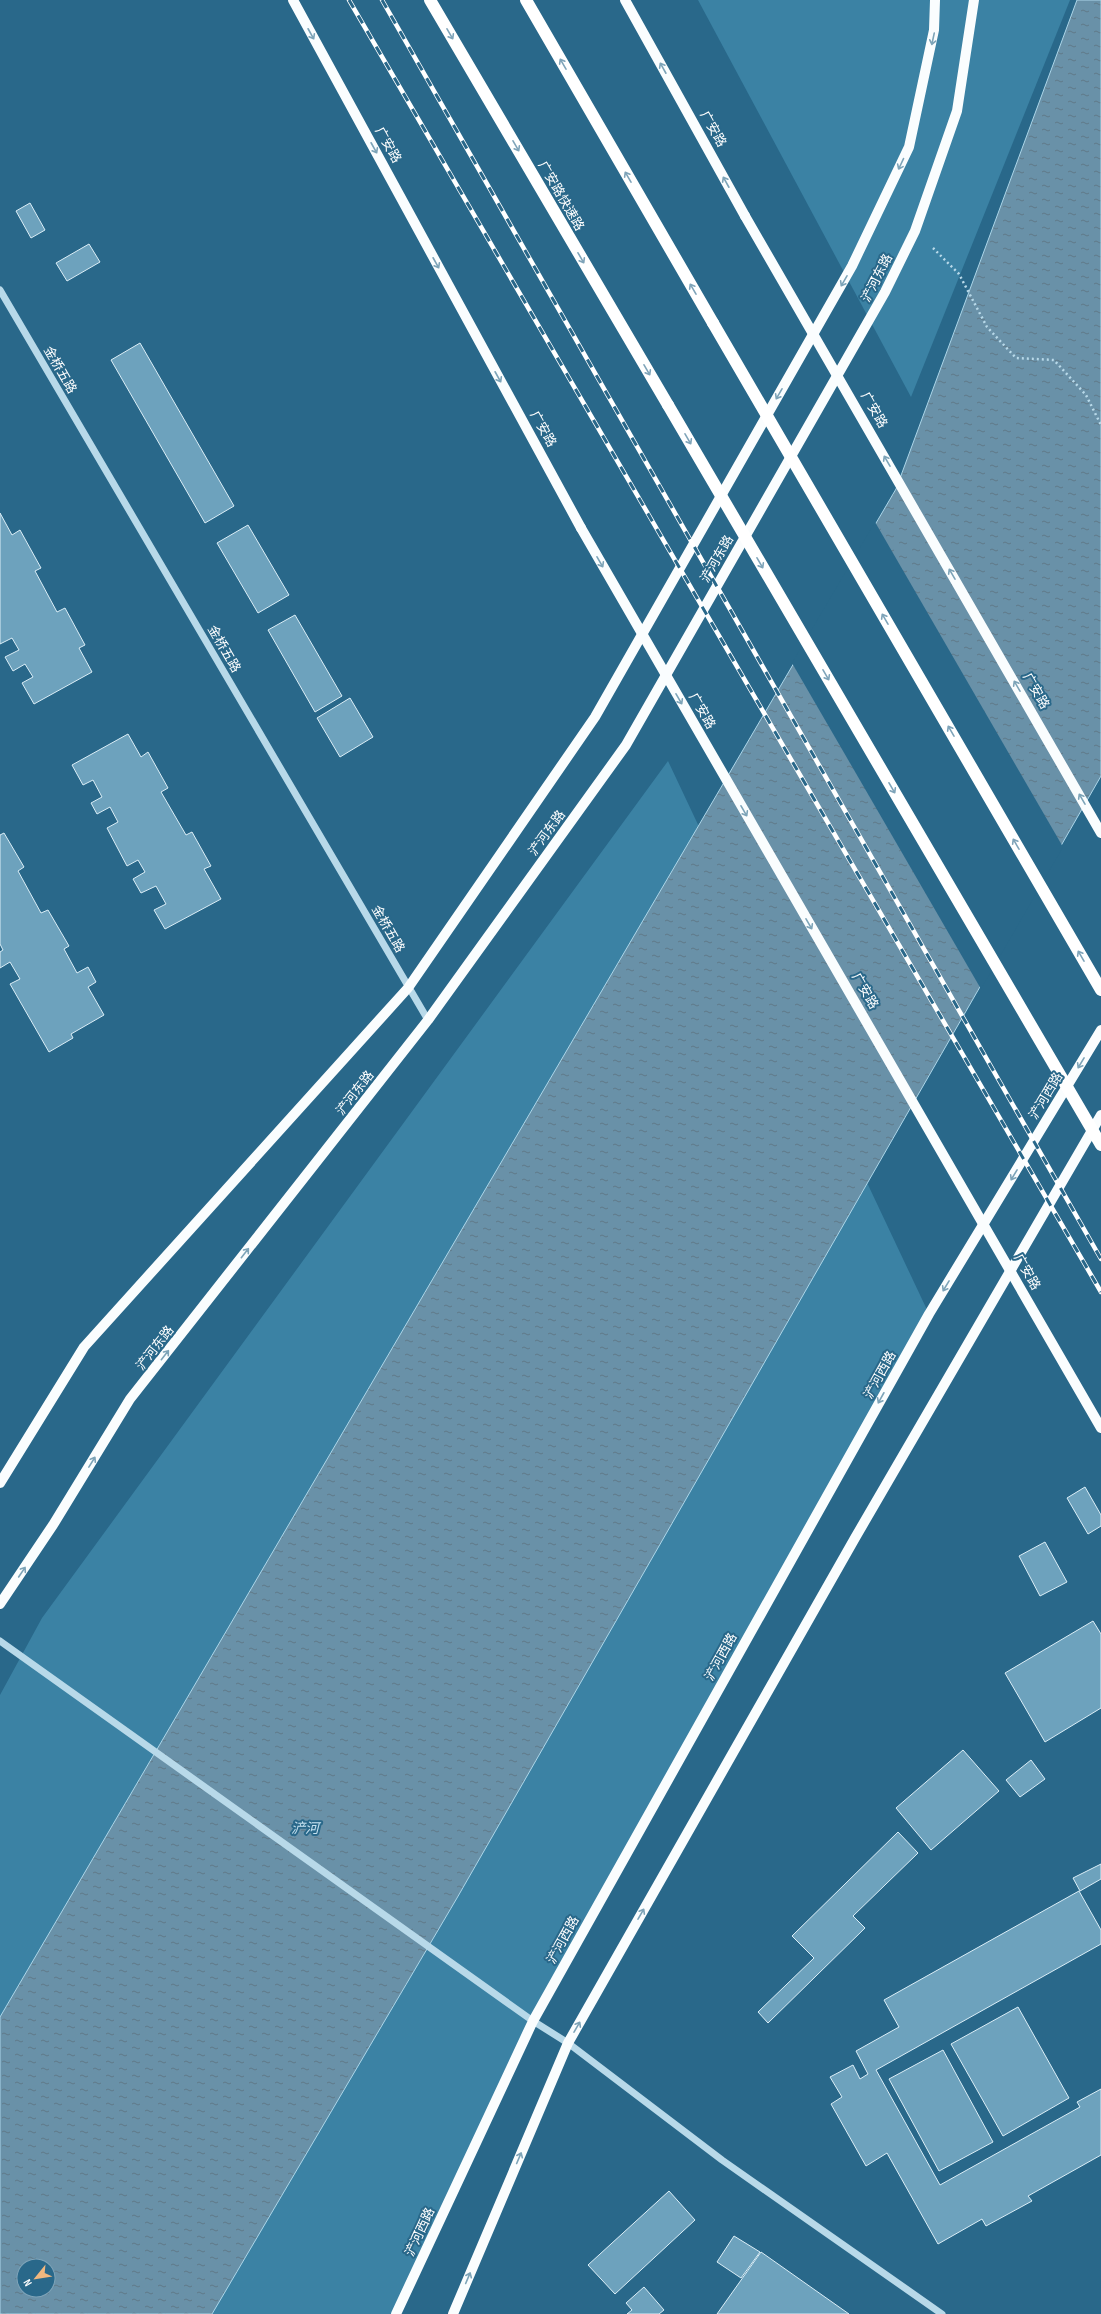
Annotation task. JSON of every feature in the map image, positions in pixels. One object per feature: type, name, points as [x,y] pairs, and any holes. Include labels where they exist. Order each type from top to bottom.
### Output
[{"type":"highway","name":"广安路快速路","points":[[430,0],[1101,1145]]},
{"type":"highway","points":[[526,0],[1101,990]]},
{"type":"main road","name":"广安路","points":[[293,0],[581,528],[1101,1428]]},
{"type":"main road","name":"广安路","points":[[625,0],[745,216],[1101,833]]},
{"type":"main road","name":"浐河东路","points":[[0,1483],[84,1347],[408,988],[596,717],[852,266],[909,147],[934,30],[935,0]]},
{"type":"main road","name":"浐河东路","points":[[0,1604],[53,1526],[130,1399],[428,1020],[626,745],[885,292],[915,231],[958,111],[974,0]]},
{"type":"main road","name":"浐河西路","points":[[396,2314],[533,2021],[929,1314],[1101,1030]]},
{"type":"main road","points":[[453,2314],[568,2043],[851,1545],[1101,1115]]},
{"type":"street","name":"金桥五路","points":[[0,290],[428,1020]]},
{"type":"street","points":[[0,1641],[533,2021],[568,2043],[722,2160],[942,2314]]},
{"type":"path","points":[[915,231],[959,274],[988,326],[1016,358],[1054,360],[1086,396],[1101,425]]},
{"type":"shaded area","points":[[698,0],[1070,0],[911,397]]},
{"type":"shaded area","name":"浐河","points":[[668,761],[929,1314],[533,2021],[393,2314],[0,2314],[0,1695],[42,1618]]},
{"type":"water","name":"浐河","points":[[1077,0],[1101,0],[1101,776],[457,1898],[212,2314],[0,2314],[0,2017],[896,489]]},
{"type":"pier","points":[[875,522],[1063,847],[981,989],[792,663]]},
{"type":"building","points":[[30,203],[45,230],[31,238],[16,211]]},
{"type":"building","points":[[89,244],[100,262],[67,281],[56,263]]},
{"type":"building","points":[[140,343],[234,506],[205,523],[111,360]]},
{"type":"building","points":[[0,513],[12,535],[20,530],[41,568],[35,571],[57,612],[65,608],[85,645],[79,648],[92,672],[34,704],[22,683],[33,677],[25,664],[13,671],[5,657],[19,650],[12,638],[0,644]]},
{"type":"building","points":[[248,525],[289,595],[258,613],[217,543]]},
{"type":"building","points":[[295,615],[342,696],[315,712],[268,630]]},
{"type":"building","points":[[350,698],[373,737],[340,757],[317,718]]},
{"type":"building","points":[[128,734],[141,757],[148,752],[168,788],[161,792],[186,835],[192,832],[211,866],[204,869],[221,899],[165,929],[154,910],[166,904],[156,886],[141,893],[133,879],[145,872],[138,860],[127,866],[107,828],[118,822],[110,807],[97,814],[91,803],[102,797],[93,780],[83,785],[72,765]]},
{"type":"building","points":[[4,833],[24,867],[18,871],[41,913],[48,910],[69,946],[64,949],[77,973],[88,967],[96,982],[88,987],[104,1015],[71,1034],[73,1038],[49,1052],[10,984],[20,979],[10,962],[0,968],[0,952],[3,950],[0,944],[0,835]]},
{"type":"building","points":[[1085,1487],[1101,1515],[1101,1526],[1088,1534],[1067,1498]]},
{"type":"building","points":[[1045,1542],[1067,1582],[1040,1596],[1019,1556]]},
{"type":"building","points":[[1093,1621],[1101,1634],[1101,1708],[1045,1742],[1005,1673]]},
{"type":"building","points":[[963,1750],[999,1791],[931,1850],[896,1808]]},
{"type":"building","points":[[1031,1760],[1045,1779],[1020,1797],[1006,1780]]},
{"type":"building","points":[[898,1832],[918,1853],[853,1916],[865,1928],[768,2023],[758,2012],[814,1958],[792,1936]]},
{"type":"building","points":[[1101,1864],[1101,1879],[1080,1891],[1073,1878]]},
{"type":"building","points":[[1079,1891],[1101,1930],[1101,1944],[876,2070],[940,2185],[1080,2107],[1077,2102],[1101,2089],[1101,2155],[1028,2196],[1032,2201],[986,2226],[982,2219],[938,2244],[887,2153],[866,2166],[831,2104],[842,2097],[830,2077],[853,2065],[860,2079],[868,2074],[856,2051],[899,2027],[884,2000]]},
{"type":"building","points":[[1018,2007],[1069,2098],[1003,2136],[951,2044]]},
{"type":"building","points":[[943,2050],[993,2142],[939,2171],[889,2079]]},
{"type":"building","points":[[669,2191],[695,2220],[615,2294],[588,2265]]},
{"type":"building","points":[[734,2236],[760,2252],[741,2278],[717,2262]]},
{"type":"building","points":[[761,2252],[849,2314],[717,2314]]},
{"type":"building","points":[[644,2287],[664,2310],[659,2314],[627,2314],[632,2310],[626,2303]]},
{"type":"railway","points":[[349,0],[1101,1292]]},
{"type":"railway","points":[[382,0],[1101,1259]]}]
